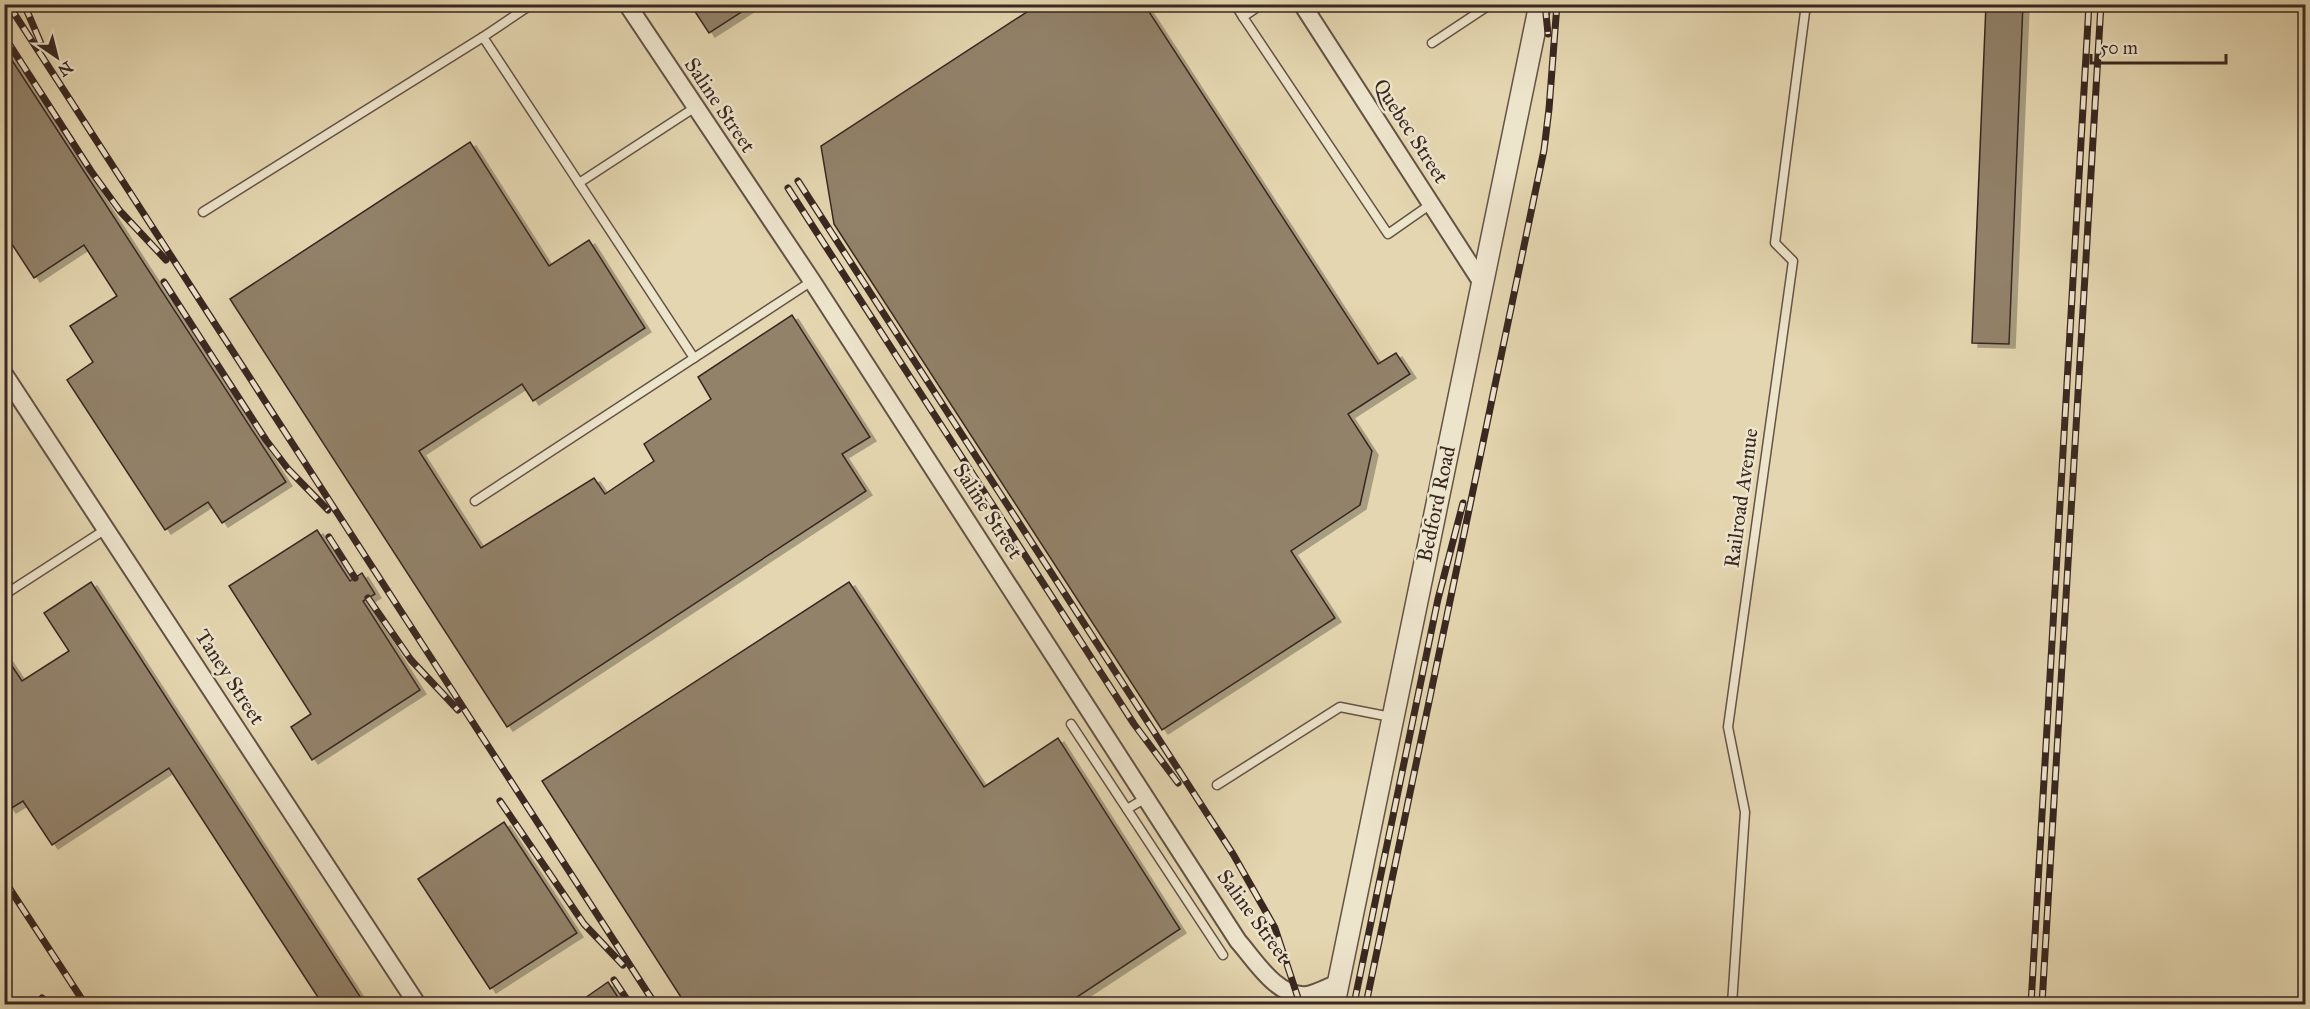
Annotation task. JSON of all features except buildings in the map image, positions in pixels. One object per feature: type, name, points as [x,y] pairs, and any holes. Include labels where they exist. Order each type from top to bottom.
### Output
[{"type":"street","name":"Saline Street","points":[[627,4],[694,108],[813,281],[1238,941],[1276,983],[1290,992],[1306,995],[1338,983]]},
{"type":"street","name":"Quebec Street","points":[[1302,4],[1482,283]]},
{"type":"street","name":"Bedford Road","points":[[1334,1005],[1538,5]]},
{"type":"street","name":"Taney Street","points":[[4,374],[417,1005]]},
{"type":"lane","points":[[203,212],[532,4]]},
{"type":"lane","points":[[1235,4],[1388,234],[1431,204]]},
{"type":"lane","points":[[1243,17],[1262,4]]},
{"type":"lane","points":[[1432,43],[1491,4]]},
{"type":"lane","name":"Railroad Avenue","points":[[1732,1005],[1745,812],[1728,727],[1793,261],[1775,243],[1806,4]]},
{"type":"lane","points":[[483,37],[694,358]]},
{"type":"lane","points":[[579,183],[694,108]]},
{"type":"lane","points":[[475,501],[813,281]]},
{"type":"lane","points":[[4,595],[106,529]]},
{"type":"lane","points":[[1217,785],[1340,707],[1392,717]]},
{"type":"lane","points":[[1071,724],[1223,955]]},
{"type":"lane","points":[[1127,809],[1146,798]]},
{"type":"railway","points":[[8,4],[655,1004]]},
{"type":"railway","points":[[24,4],[42,46]]},
{"type":"railway","points":[[1545,4],[1548,34]]},
{"type":"railway","points":[[1366,1004],[1544,150],[1557,4]]},
{"type":"railway","points":[[2031,1004],[2089,4]]},
{"type":"railway","points":[[2042,1004],[2101,4]]},
{"type":"railway","points":[[4,36],[91,171],[120,211],[166,260]]},
{"type":"railway","points":[[798,181],[1233,854],[1275,928],[1300,1004]]},
{"type":"railway","points":[[788,188],[1134,724],[1178,783]]},
{"type":"railway","points":[[164,282],[266,440],[288,469],[328,510]]},
{"type":"railway","points":[[1354,1004],[1438,599],[1463,503]]},
{"type":"railway","points":[[329,537],[355,578]]},
{"type":"railway","points":[[368,598],[411,660],[458,710]]},
{"type":"railway","points":[[500,801],[584,924],[623,965]]},
{"type":"railway","points":[[4,880],[85,1004]]},
{"type":"railway","points":[[614,980],[630,1004]]},
{"type":"railway","points":[[42,998],[49,1004]]}]
